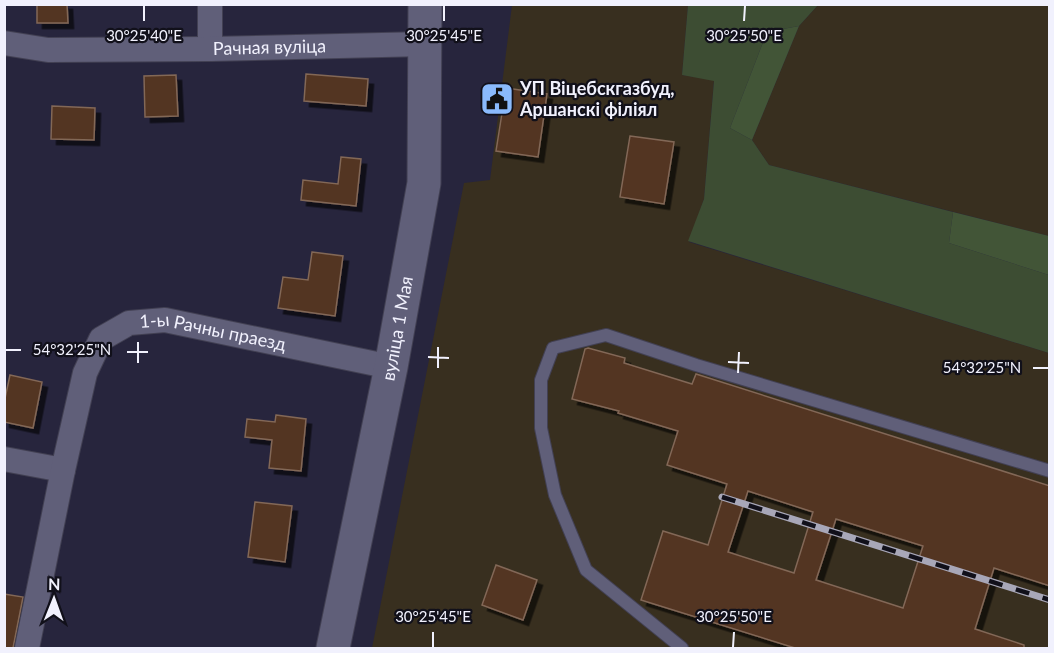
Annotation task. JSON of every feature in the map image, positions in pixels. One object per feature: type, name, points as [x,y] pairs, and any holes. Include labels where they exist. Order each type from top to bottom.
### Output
[{"type":"street","points":[[210,4],[210,49]]},
{"type":"street","name":"вуліца 1 Мая","points":[[333,648],[391,367],[424,183],[425,4]]},
{"type":"street","name":"Рачная вуліца","points":[[4,43],[48,50],[425,44]]},
{"type":"street","name":"1-ы Рачны праезд","points":[[27,648],[85,373],[101,339],[129,323],[165,320],[391,367]]},
{"type":"street","points":[[4,459],[63,470]]},
{"type":"lane","points":[[682,648],[586,570],[555,495],[541,428],[541,380],[553,348],[606,335],[696,365],[1050,471]]},
{"type":"shaded area","points":[[512,5],[688,5],[682,75],[714,80],[704,199],[689,242],[1049,353],[1049,648],[372,648],[464,183],[490,180]]},
{"type":"shaded area","points":[[818,5],[1049,5],[1049,236],[769,165],[752,140],[799,26]]},
{"type":"green space","points":[[688,5],[818,5],[799,26],[767,32],[730,128],[752,140],[769,165],[953,212],[949,243],[1049,275],[1049,353],[688,241],[704,199],[714,81],[682,75]]},
{"type":"green space","points":[[799,26],[752,140],[730,128],[767,32]]},
{"type":"green space","points":[[953,212],[1049,236],[1049,275],[949,243]]},
{"type":"building","points":[[37,4],[67,4],[68,23],[37,23]]},
{"type":"building","points":[[306,74],[368,79],[366,106],[304,101]]},
{"type":"building","points":[[176,75],[178,116],[145,117],[144,76]]},
{"type":"building","points":[[506,88],[547,94],[538,157],[496,151]]},
{"type":"building","points":[[52,106],[95,108],[94,140],[51,139]]},
{"type":"building","points":[[630,136],[674,142],[664,204],[620,197]]},
{"type":"building","points":[[341,157],[361,159],[356,206],[301,200],[303,180],[338,184]]},
{"type":"building","points":[[312,252],[343,256],[335,316],[278,308],[283,277],[308,280]]},
{"type":"building","points":[[585,349],[625,358],[624,363],[692,384],[696,374],[1050,486],[1050,586],[994,568],[975,629],[1024,645],[1024,648],[795,648],[641,600],[663,531],[708,545],[727,484],[667,465],[678,431],[618,413],[619,411],[572,399]],"holes":[[[748,491],[813,512],[794,573],[728,552]],[[836,519],[923,546],[903,608],[816,580]]]},
{"type":"building","points":[[10,375],[42,382],[33,428],[4,422],[4,403]]},
{"type":"building","points":[[276,415],[306,419],[301,471],[269,468],[272,440],[245,437],[247,419],[275,422]]},
{"type":"building","points":[[255,502],[292,506],[285,562],[248,557]]},
{"type":"building","points":[[496,565],[537,580],[523,620],[482,605]]},
{"type":"building","points":[[4,594],[23,597],[13,648],[4,648]]},
{"type":"railway","points":[[722,497],[1050,600]]},
{"type":"place","name":"УП Віцебскгазбуд, Аршанскі філіял","points":[[497,99]]}]
